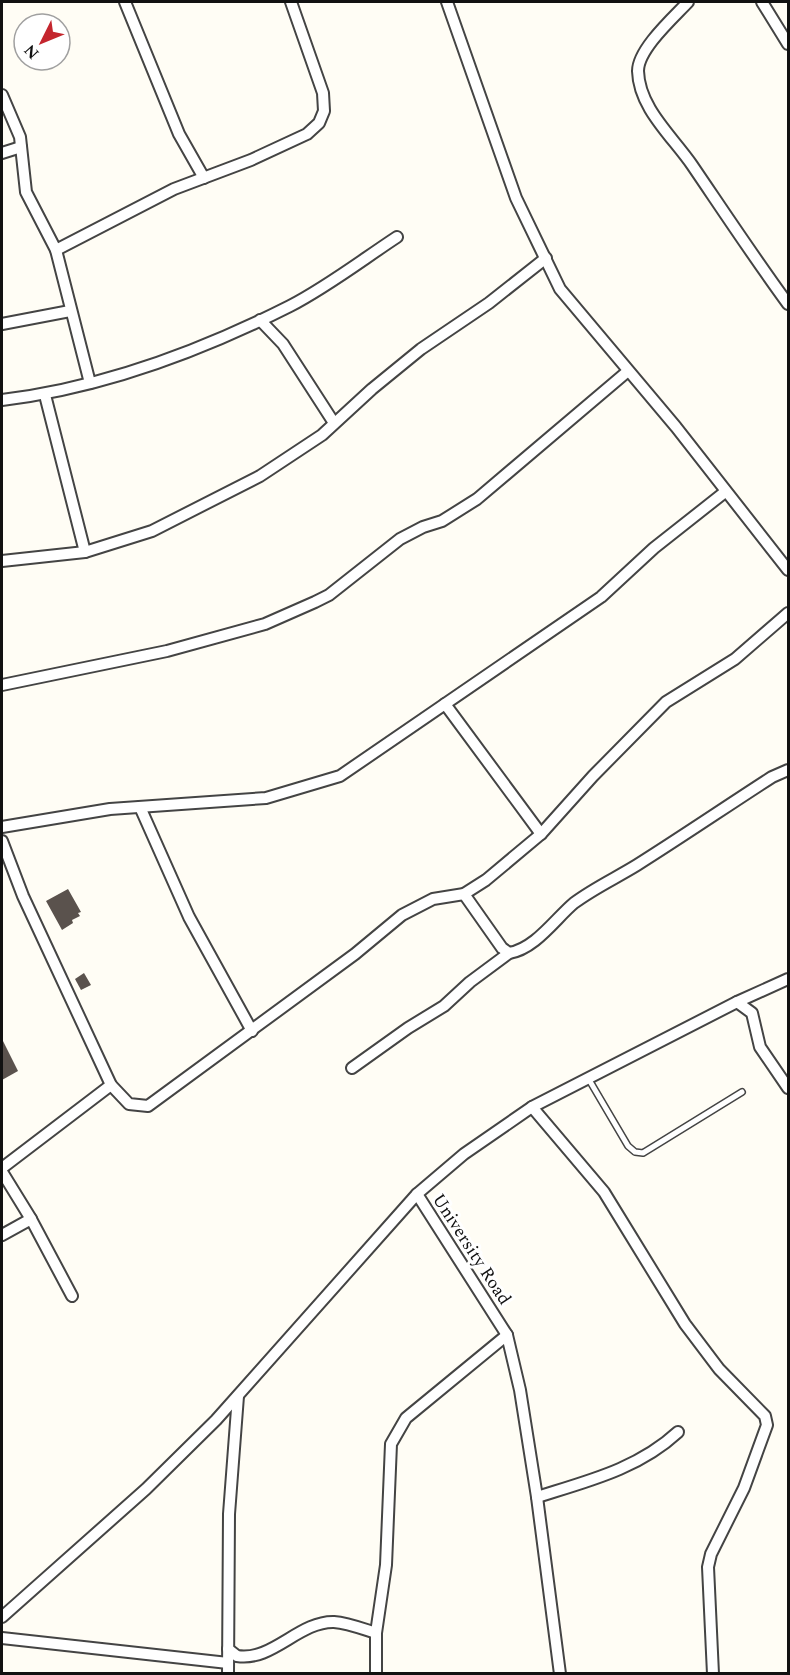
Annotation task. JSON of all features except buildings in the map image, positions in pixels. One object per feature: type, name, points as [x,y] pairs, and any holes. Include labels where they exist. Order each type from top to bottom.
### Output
[{"type":"street","points":[[125,2],[179,134],[204,178]]},
{"type":"street","points":[[56,250],[174,189],[261,156],[307,134],[319,123],[324,111],[323,93],[291,2]]},
{"type":"street","points":[[447,2],[516,198],[560,289],[676,427],[725,492],[789,570]]},
{"type":"street","points":[[688,2],[645,51],[638,69],[643,93],[662,128],[689,162],[789,304]]},
{"type":"street","points":[[762,2],[789,44]]},
{"type":"street","points":[[2,95],[20,137],[26,192],[56,250],[90,383]]},
{"type":"street","points":[[2,153],[21,147]]},
{"type":"street","points":[[2,400],[45,395],[90,383],[116,379],[145,369],[291,306],[396,237]]},
{"type":"street","points":[[2,561],[85,552],[152,531],[260,476],[322,435],[421,349],[489,303],[546,258]]},
{"type":"street","points":[[2,324],[70,311]]},
{"type":"street","points":[[260,320],[283,344],[334,423]]},
{"type":"street","points":[[2,685],[167,651],[265,624],[329,595],[400,539],[423,526],[442,521],[477,499],[628,371]]},
{"type":"street","points":[[45,395],[85,552]]},
{"type":"street","points":[[2,827],[140,807],[266,798],[340,776],[601,597],[654,548],[725,492]]},
{"type":"street","points":[[2,841],[23,896],[111,1085],[129,1104],[148,1106],[355,954],[402,915],[433,899],[464,894],[486,880],[541,834],[593,776],[666,702],[735,659],[789,612]]},
{"type":"street","points":[[445,704],[541,834]]},
{"type":"street","points":[[464,894],[502,948],[509,952],[516,952],[573,904],[599,886],[635,866],[772,777],[789,770]]},
{"type":"street","points":[[140,807],[189,917],[252,1031]]},
{"type":"street","points":[[352,1068],[408,1028],[444,1006],[470,982],[509,952]]},
{"type":"street","name":"University Road","points":[[560,1674],[537,1497],[520,1390],[507,1335],[417,1194],[464,1154],[532,1107],[737,1002],[789,979]]},
{"type":"street","points":[[737,1002],[752,1013],[760,1047],[789,1088]]},
{"type":"street","points":[[72,1296],[2,1170],[111,1085]]},
{"type":"street","points":[[532,1107],[604,1192],[685,1324],[719,1369],[765,1416],[767,1425],[744,1488],[711,1554],[708,1567],[713,1674]]},
{"type":"street","points":[[2,1617],[146,1489],[238,1395],[417,1194]]},
{"type":"street","points":[[2,1235],[31,1219]]},
{"type":"street","points":[[376,1674],[376,1633],[386,1565],[391,1443],[406,1418],[507,1335]]},
{"type":"street","points":[[2,1638],[228,1668],[229,1514],[238,1395]]},
{"type":"street","points":[[537,1497],[626,1468],[663,1446],[678,1432]]},
{"type":"street","points":[[228,1649],[237,1656],[256,1655],[332,1622],[376,1633]]},
{"type":"lane","points":[[588,1077],[628,1146],[635,1152],[644,1153],[742,1092]]}]
